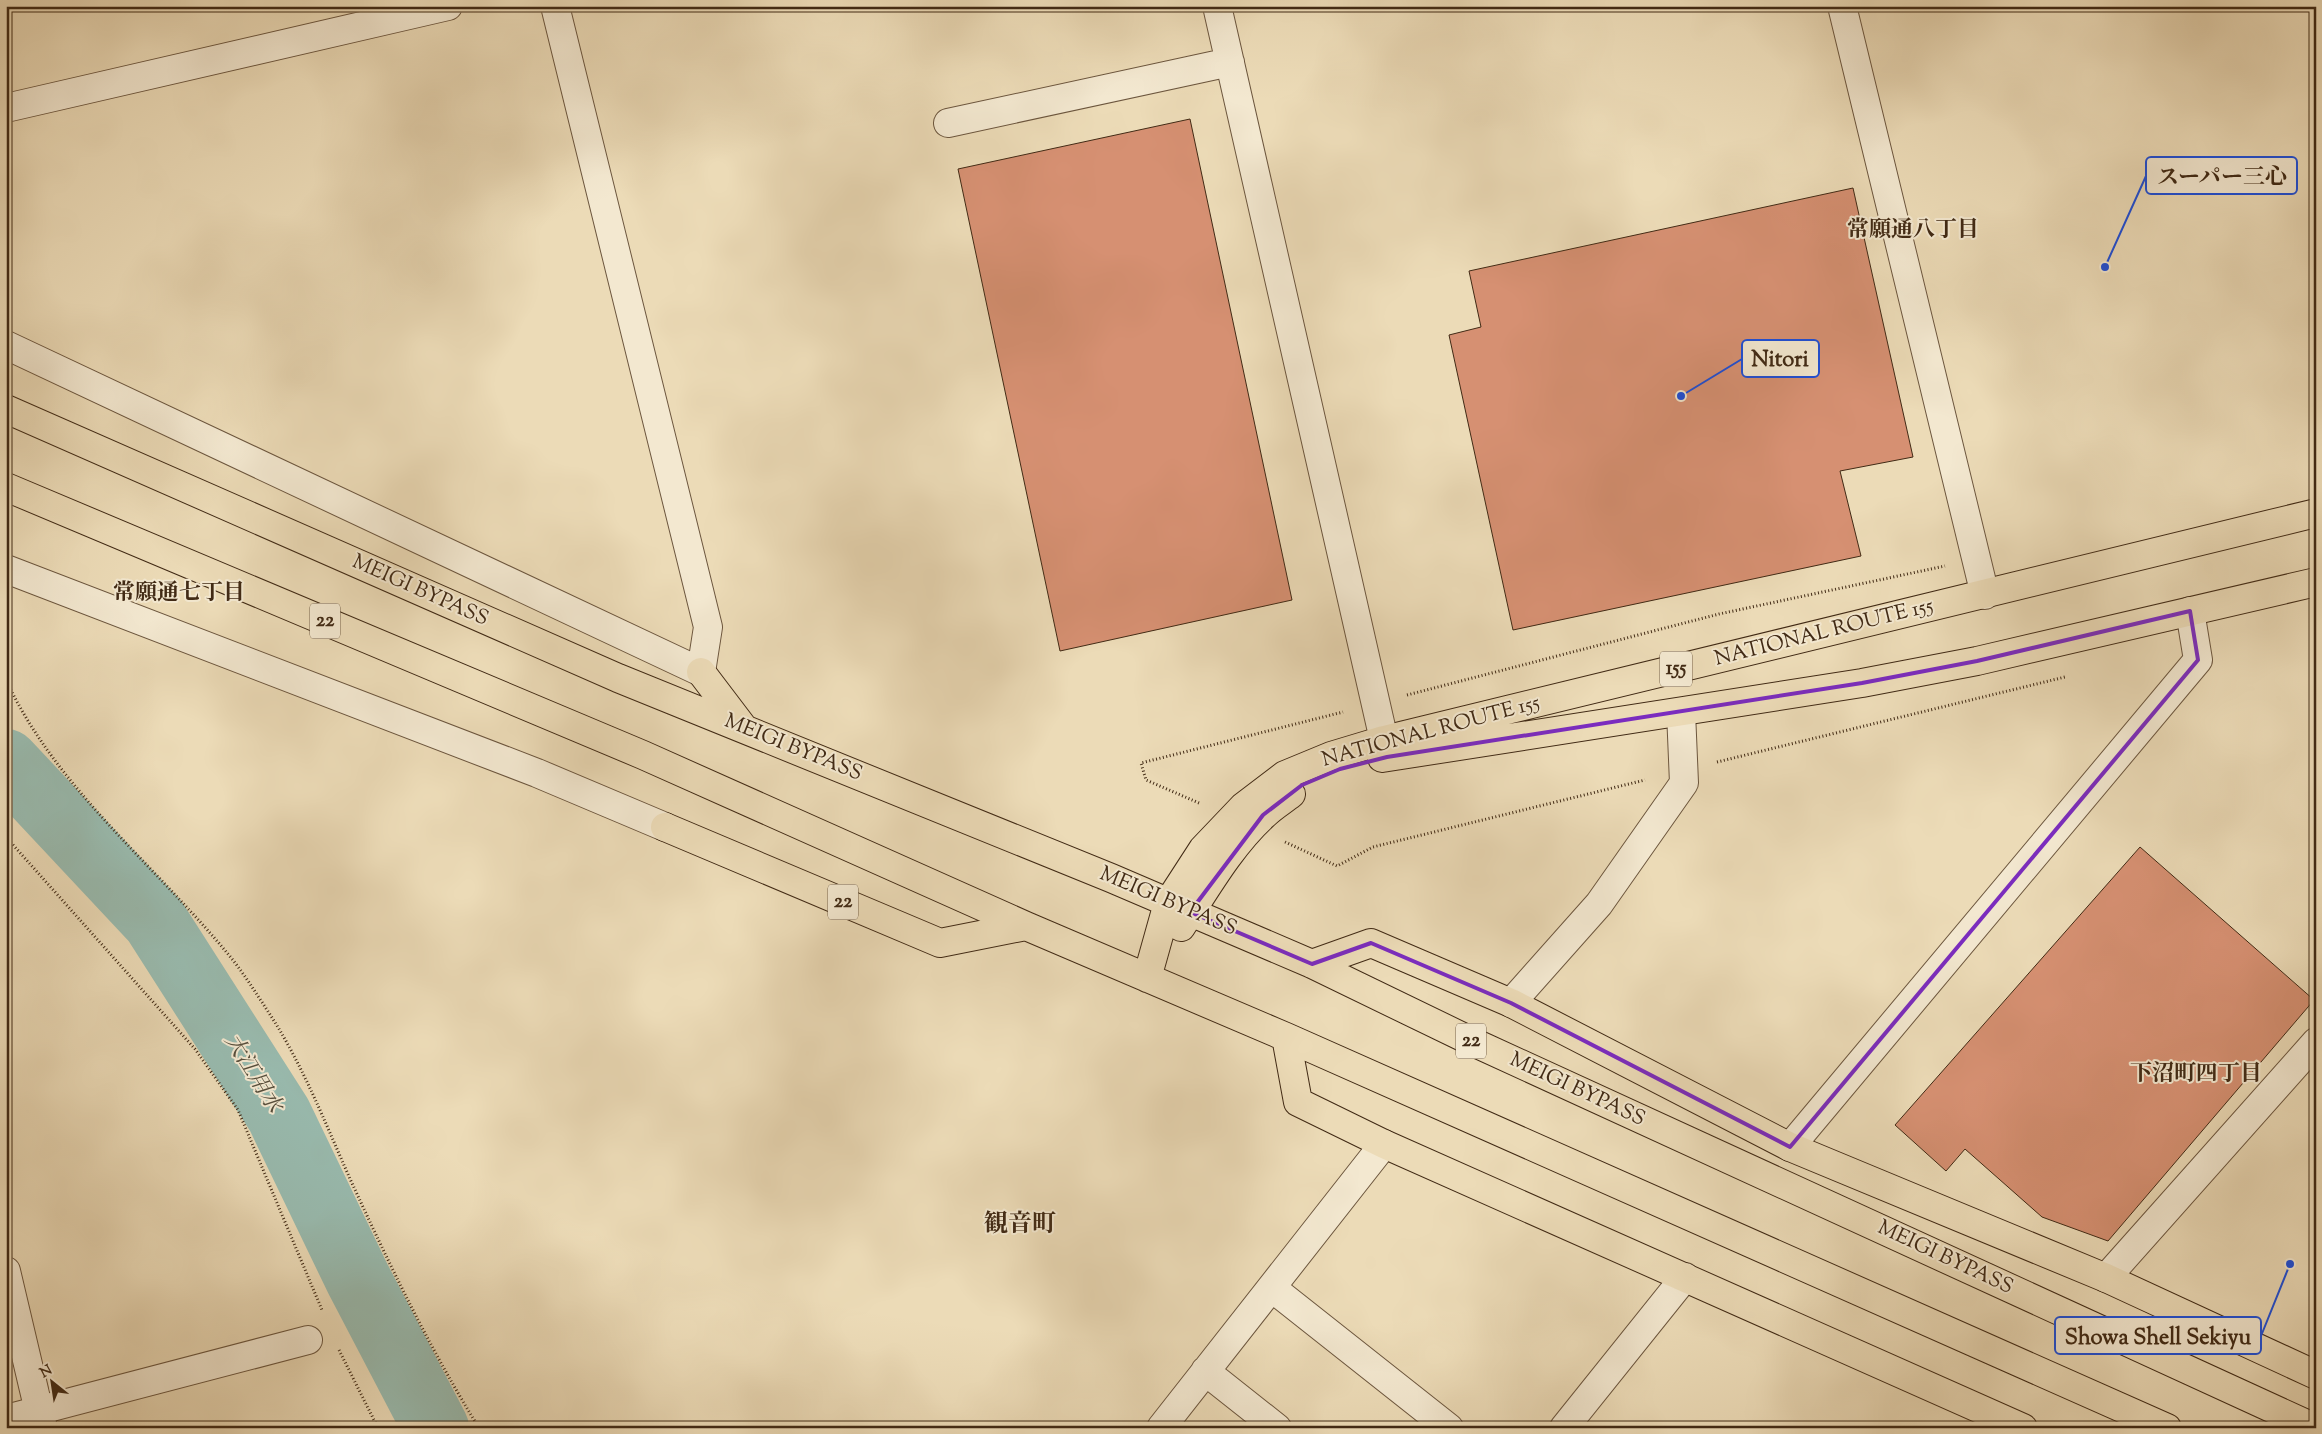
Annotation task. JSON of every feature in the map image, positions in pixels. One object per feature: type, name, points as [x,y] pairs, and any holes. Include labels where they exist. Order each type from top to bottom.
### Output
[{"type":"highway","name":"MEIGI BYPASS","points":[[6,409],[618,678],[1112,878],[1312,964],[1475,1043],[2315,1428]]},
{"type":"highway","name":"22","points":[[6,487],[643,755],[1026,926],[1286,1037],[2167,1428]]},
{"type":"highway","name":"NATIONAL ROUTE 155","points":[[1147,978],[1179,908],[1237,845],[1242,823],[1243,807],[1285,776],[1331,756],[1384,740],[2316,513]]},
{"type":"highway","name":"NATIONAL ROUTE 155","points":[[1242,823],[1263,815],[1302,785],[1340,769],[1387,757],[1681,712],[1977,661],[2316,582]]},
{"type":"highway","points":[[701,672],[743,727]]},
{"type":"highway","name":"22","points":[[664,827],[940,943],[1026,926]]},
{"type":"highway","name":"22","points":[[1312,964],[1371,943],[1511,1003],[1790,1146],[2106,1278],[2316,1375]]},
{"type":"highway","points":[[1286,1037],[1298,1102],[1384,1144],[1685,1277],[2006,1425]]},
{"type":"street","points":[[6,108],[448,6]]},
{"type":"street","points":[[6,346],[701,672],[708,627],[554,6]]},
{"type":"street","points":[[1217,6],[1384,740]]},
{"type":"street","points":[[1842,6],[1984,595]]},
{"type":"street","points":[[948,123],[1230,62]]},
{"type":"street","points":[[6,569],[537,773],[664,827]]},
{"type":"street","points":[[1790,1146],[2198,660],[2190,611]]},
{"type":"street","points":[[1511,1003],[1599,904],[1684,782],[1681,712]]},
{"type":"street","points":[[2106,1278],[2316,1042]]},
{"type":"street","points":[[1161,1428],[1384,1144]]},
{"type":"street","points":[[6,1271],[41,1419]]},
{"type":"street","points":[[1564,1428],[1685,1277]]},
{"type":"street","points":[[1272,1288],[1449,1428]]},
{"type":"street","points":[[6,1419],[41,1419],[308,1340]]},
{"type":"street","points":[[1205,1371],[1277,1428]]},
{"type":"path","points":[[1976,559],[1718,614],[1141,763],[1146,780],[1337,866],[1373,847],[2070,676]]},
{"type":"path","points":[[6,680],[16,702],[43,746],[85,799],[228,954],[269,1014],[298,1064],[413,1311],[458,1394],[479,1428]]},
{"type":"path","points":[[6,837],[113,954],[195,1049],[238,1110],[323,1312]]},
{"type":"path","points":[[338,1347],[378,1428]]},
{"type":"highlighted area","points":[[2190,611],[2198,660],[1790,1147],[1511,1003],[1371,943],[1312,964],[1190,912],[1263,815],[1302,785],[1340,769],[1387,757],[1862,683],[1977,661]]},
{"type":"building","points":[[1190,119],[1292,600],[1060,651],[958,169]]},
{"type":"building","points":[[1853,188],[1913,457],[1840,471],[1861,556],[1513,630],[1449,335],[1481,327],[1469,271]]},
{"type":"building","points":[[2140,847],[2314,1000],[2108,1241],[2042,1217],[1965,1149],[1946,1171],[1895,1125]]},
{"type":"waterway","name":"大江用水","points":[[6,762],[155,921],[279,1115],[358,1279],[436,1428]]},
{"type":"place","name":"スーパー三心","points":[[2105,267]]},
{"type":"place","name":"Nitori","points":[[1681,396]]},
{"type":"place","name":"Showa Shell Sekiyu","points":[[2290,1264]]},
{"type":"district","name":"常願通八丁目","points":[[1913,231]]},
{"type":"district","name":"常願通七丁目","points":[[179,594]]},
{"type":"district","name":"下沼町四丁目","points":[[2196,1075]]},
{"type":"district","name":"観音町","points":[[1020,1225]]}]
